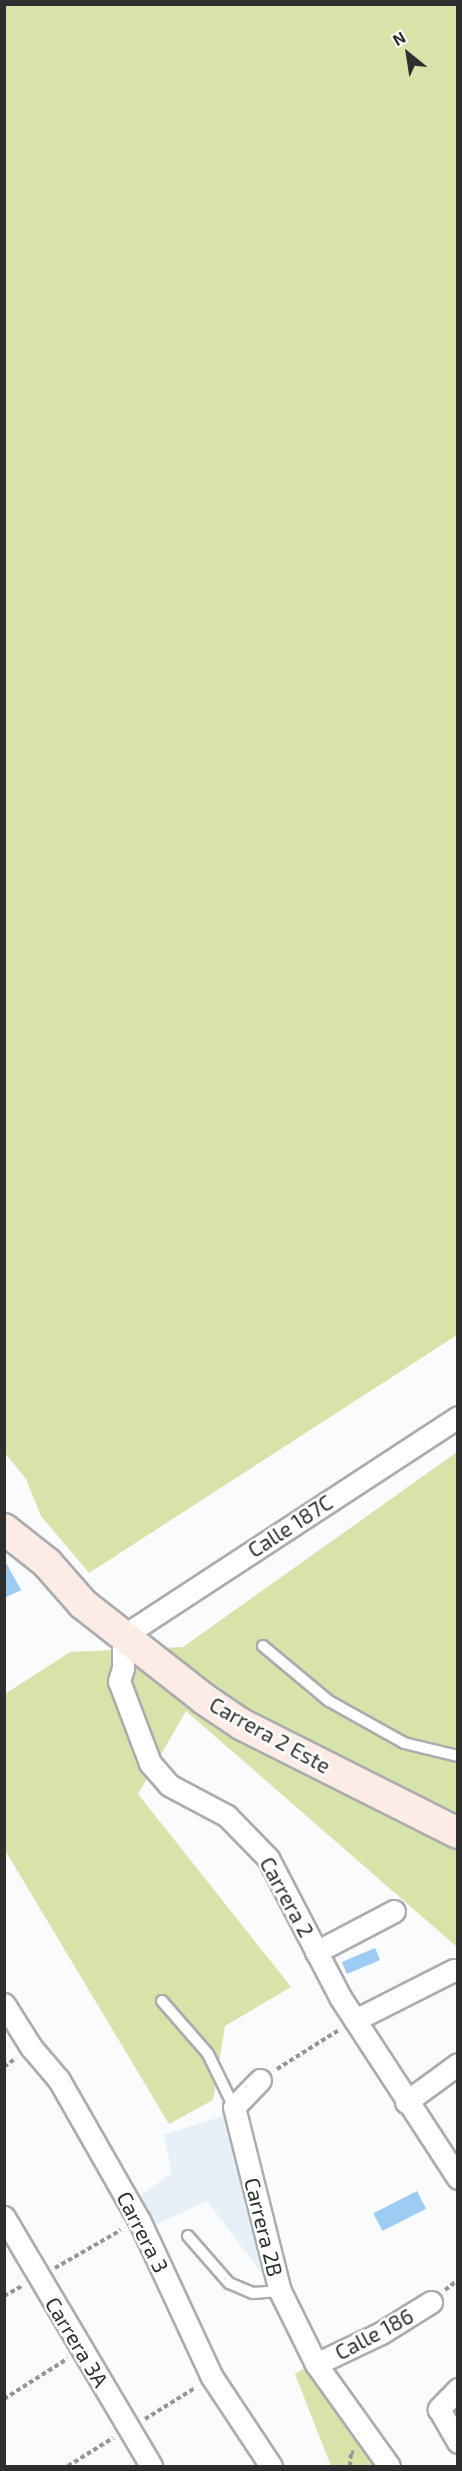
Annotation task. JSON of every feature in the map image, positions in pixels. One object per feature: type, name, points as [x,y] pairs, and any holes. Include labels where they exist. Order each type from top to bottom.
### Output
[{"type":"main road","name":"Carrera 2 Este","points":[[4,1529],[47,1563],[83,1604],[204,1699],[242,1724],[458,1833]]},
{"type":"street","name":"Calle 187C","points":[[123,1636],[458,1417]]},
{"type":"street","name":"Carrera 2","points":[[123,1636],[123,1668],[119,1681],[150,1763],[169,1785],[227,1816],[268,1858],[340,1997],[406,2102],[457,2176]]},
{"type":"street","points":[[316,1952],[394,1911]]},
{"type":"street","points":[[355,2020],[454,1970]]},
{"type":"street","name":"Carrera 3","points":[[4,2004],[31,2047],[59,2080],[139,2220],[212,2377],[271,2466]]},
{"type":"street","points":[[406,2102],[458,2064]]},
{"type":"street","points":[[234,2108],[260,2080]]},
{"type":"street","name":"Carrera 2B","points":[[234,2108],[280,2291],[316,2364],[389,2466]]},
{"type":"street","name":"Carrera 3A","points":[[4,2217],[151,2466]]},
{"type":"street","name":"Calle 186","points":[[316,2364],[381,2333],[431,2302]]},
{"type":"street","points":[[458,2389],[439,2409],[458,2442]]},
{"type":"lane","points":[[263,1646],[329,1701],[404,1743],[458,1756]]},
{"type":"lane","points":[[162,2001],[208,2054],[234,2108]]},
{"type":"lane","points":[[188,2236],[229,2283],[253,2293],[280,2291]]},
{"type":"path","points":[[260,2080],[355,2020]]},
{"type":"path","points":[[38,2278],[139,2220]]},
{"type":"path","points":[[4,2399],[82,2349]]},
{"type":"shaded area","points":[[226,2115],[267,2281],[207,2201],[157,2224],[140,2196],[172,2173],[164,2135]]},
{"type":"green space","points":[[4,5],[457,5],[457,1335],[89,1573],[41,1516],[26,1479],[5,1453]]},
{"type":"green space","points":[[457,1452],[457,1947],[186,1711],[138,1794],[291,1987],[225,2026],[213,2100],[169,2124],[5,1850],[5,1694],[70,1652],[183,1647]]},
{"type":"green space","points":[[306,2367],[377,2466],[331,2466],[295,2374]]},
{"type":"building","points":[[4,1559],[21,1590],[4,1598]]},
{"type":"building","points":[[375,1948],[380,1960],[347,1974],[342,1962]]},
{"type":"building","points":[[417,2191],[426,2209],[382,2231],[373,2213]]}]
